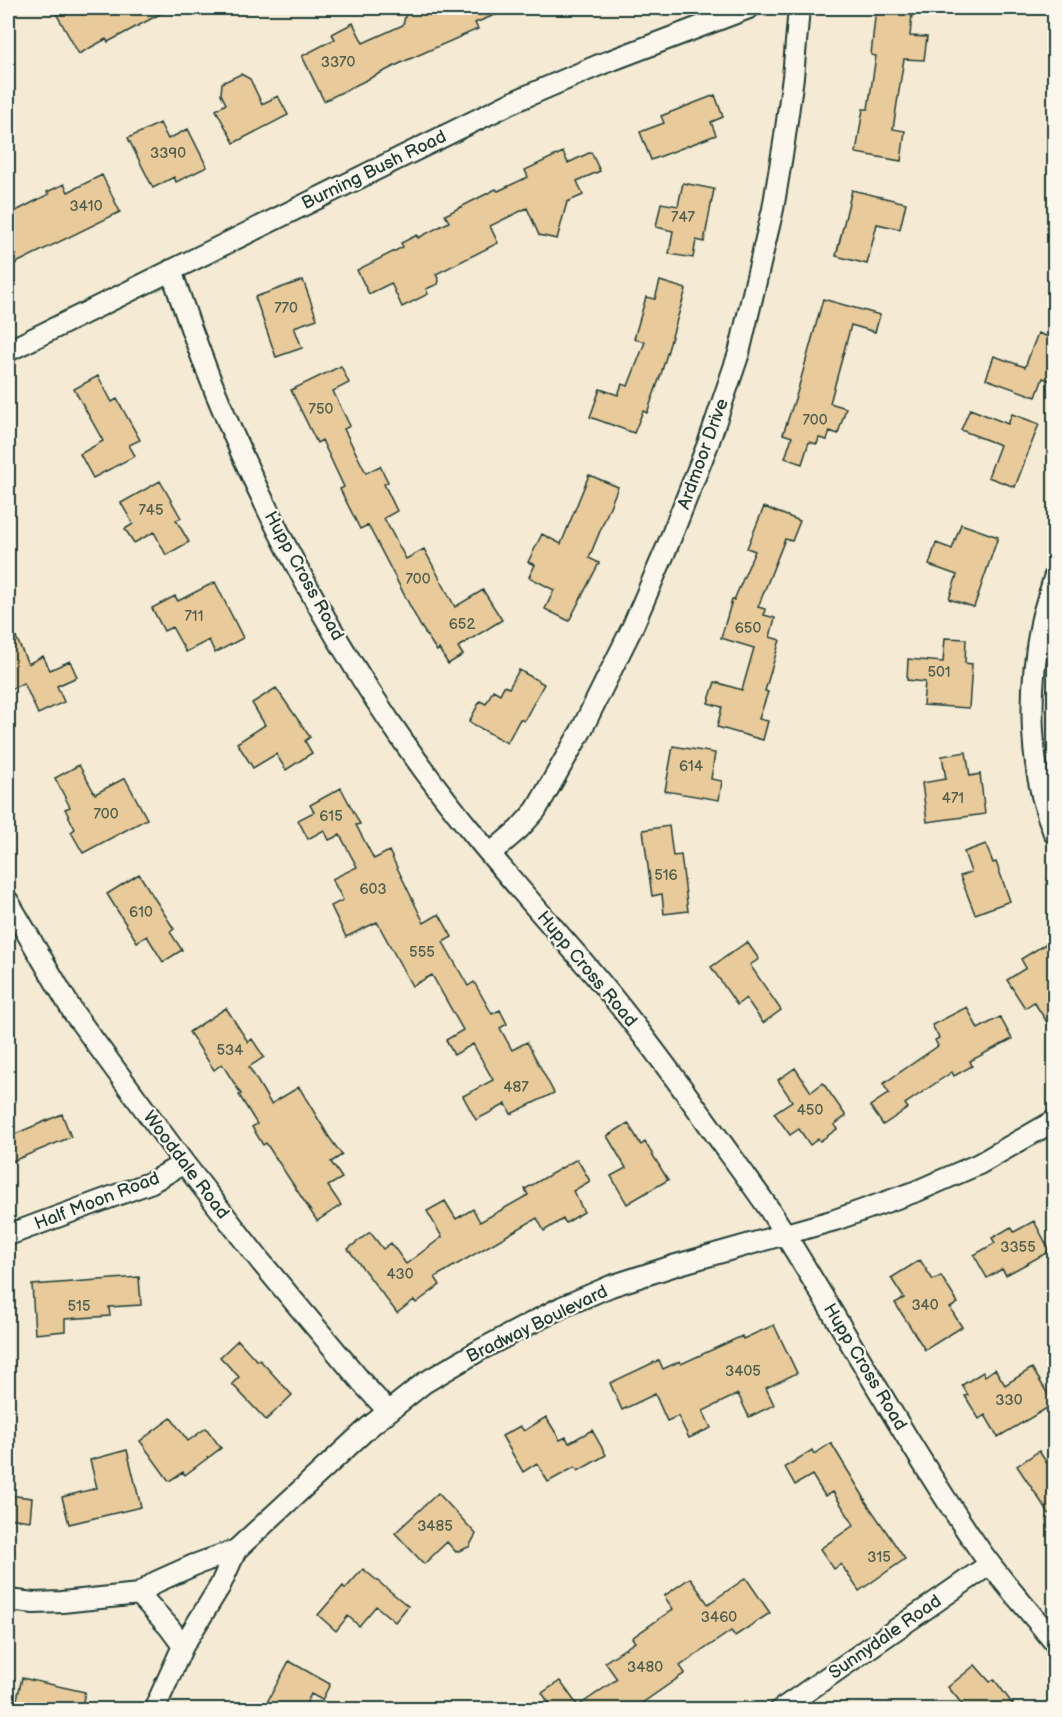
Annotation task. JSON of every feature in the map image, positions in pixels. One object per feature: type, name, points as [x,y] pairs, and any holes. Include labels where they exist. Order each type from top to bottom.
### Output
[{"type":"street","name":"Burning Bush Road","points":[[8,351],[513,102],[599,65],[749,8]]},
{"type":"street","name":"Ardmoor Drive","points":[[490,854],[519,829],[536,810],[581,731],[637,618],[708,444],[739,353],[773,209],[790,99],[799,8]]},
{"type":"street","name":"Hupp Cross Road","points":[[171,270],[216,390],[270,517],[338,638],[402,739],[490,854],[662,1058],[767,1206],[927,1468],[990,1564],[1054,1642]]},
{"type":"street","points":[[1054,578],[1041,622],[1035,667],[1033,714],[1037,768],[1054,833]]},
{"type":"street","name":"Wooddale Road","points":[[8,901],[73,1012],[184,1163],[261,1263],[388,1411]]},
{"type":"street","name":"Bradway Boulevard","points":[[154,1710],[183,1646],[220,1586],[236,1550],[388,1411],[424,1383],[480,1350],[562,1307],[611,1286],[783,1233],[835,1220],[917,1191],[979,1164],[1054,1121]]},
{"type":"street","name":"Half Moon Road","points":[[8,1234],[152,1182],[184,1163]]},
{"type":"street","points":[[8,1600],[34,1604],[140,1594],[156,1582],[236,1550]]},
{"type":"street","name":"Sunnydale Road","points":[[780,1710],[990,1564]]},
{"type":"street","points":[[140,1594],[183,1646]]},
{"type":"building","points":[[53,8],[171,8],[108,42],[106,39],[79,54]]},
{"type":"building","points":[[407,8],[512,8],[475,23],[478,29],[405,61],[324,101],[302,56],[335,39],[332,34],[353,23],[363,43],[403,25]]},
{"type":"building","points":[[876,8],[904,8],[903,13],[912,14],[910,36],[927,37],[924,60],[904,59],[893,129],[905,131],[901,161],[856,153],[863,109],[868,109],[876,56],[871,55]]},
{"type":"building","points":[[241,74],[250,79],[262,104],[278,96],[288,115],[234,143],[216,110],[226,104],[221,94],[222,83]]},
{"type":"building","points":[[715,95],[723,117],[711,122],[716,135],[651,160],[640,132],[664,123],[661,116]]},
{"type":"building","points":[[160,123],[168,139],[188,129],[207,167],[176,182],[174,177],[153,188],[128,138]]},
{"type":"building","points":[[563,152],[568,163],[591,152],[600,171],[577,181],[583,195],[567,202],[557,239],[539,235],[527,208],[490,226],[498,243],[436,274],[438,284],[426,289],[428,294],[402,307],[391,283],[369,294],[357,270],[403,247],[401,243],[417,235],[418,238],[449,222],[445,215],[496,189],[498,191],[528,177],[525,170]]},
{"type":"building","points":[[102,175],[120,212],[8,267],[8,215],[64,184],[68,192]]},
{"type":"building","points":[[683,183],[714,189],[704,242],[696,240],[693,258],[669,254],[673,231],[656,227],[661,203],[678,206]]},
{"type":"building","points":[[852,190],[906,203],[900,229],[877,224],[867,264],[836,256]]},
{"type":"building","points":[[303,280],[317,319],[294,327],[302,348],[276,357],[255,297]]},
{"type":"building","points":[[660,281],[686,289],[647,413],[643,411],[634,433],[590,417],[600,389],[618,395],[622,384],[628,386],[645,342],[634,339],[646,297],[655,299]]},
{"type":"building","points":[[823,299],[880,315],[875,332],[851,325],[830,403],[846,408],[838,434],[830,431],[827,440],[819,438],[817,444],[809,442],[802,464],[785,458],[792,437],[783,434]]},
{"type":"building","points":[[1038,333],[1054,339],[1054,382],[1043,378],[1036,397],[986,379],[994,356],[1025,367]]},
{"type":"building","points":[[341,366],[349,383],[333,391],[350,426],[344,429],[366,473],[380,466],[388,482],[384,484],[397,511],[384,518],[406,559],[424,549],[455,607],[483,590],[502,620],[458,647],[463,655],[448,664],[420,625],[368,525],[360,529],[340,489],[344,487],[322,440],[317,443],[291,390]]},
{"type":"building","points":[[98,376],[112,402],[117,399],[140,440],[129,445],[135,456],[93,478],[80,454],[103,441],[74,389]]},
{"type":"building","points":[[970,409],[1008,424],[1012,414],[1039,424],[1015,487],[988,477],[1000,445],[961,430]]},
{"type":"building","points":[[589,475],[618,487],[589,558],[599,563],[569,621],[545,609],[554,590],[529,577],[535,565],[528,562],[542,534],[561,544]]},
{"type":"building","points":[[160,481],[181,518],[176,520],[189,542],[166,555],[154,532],[134,543],[125,529],[133,524],[121,503]]},
{"type":"building","points":[[764,507],[800,521],[792,541],[785,539],[758,607],[765,609],[764,615],[775,618],[770,637],[780,640],[759,719],[768,721],[763,740],[717,727],[722,707],[708,703],[715,682],[742,690],[754,648],[721,638],[732,600],[734,600],[755,551],[747,548]]},
{"type":"building","points":[[961,524],[998,537],[974,607],[949,599],[957,575],[929,565],[936,543],[952,549]]},
{"type":"building","points":[[215,582],[243,638],[215,653],[209,640],[186,652],[172,627],[164,631],[152,608],[175,596],[178,601]]},
{"type":"building","points":[[8,619],[28,664],[43,656],[50,670],[70,661],[77,677],[57,686],[64,702],[38,714],[24,683],[8,690]]},
{"type":"building","points":[[945,638],[966,639],[965,663],[972,664],[969,708],[923,705],[925,682],[907,680],[908,659],[943,662]]},
{"type":"building","points":[[519,670],[544,684],[524,721],[520,719],[507,743],[469,722],[480,701],[486,704],[493,690],[500,694],[504,686],[509,688]]},
{"type":"building","points":[[276,688],[310,737],[305,741],[312,753],[286,770],[276,754],[253,768],[237,743],[265,725],[252,703]]},
{"type":"building","points":[[673,746],[715,753],[711,779],[722,781],[719,800],[665,791]]},
{"type":"building","points":[[966,752],[970,776],[980,774],[985,814],[927,822],[922,783],[946,779],[942,756]]},
{"type":"building","points":[[79,765],[95,794],[125,778],[147,819],[83,853],[71,832],[75,829],[65,809],[70,807],[55,778]]},
{"type":"building","points":[[341,788],[360,824],[356,825],[374,859],[389,851],[424,923],[439,914],[452,937],[443,942],[468,986],[474,982],[492,1014],[500,1010],[507,1024],[500,1028],[512,1050],[527,1042],[554,1093],[511,1114],[506,1104],[476,1120],[463,1096],[493,1080],[473,1044],[454,1055],[446,1040],[463,1030],[432,975],[412,986],[377,922],[346,937],[331,906],[343,900],[332,879],[357,867],[340,835],[329,840],[324,830],[308,839],[298,820],[314,812],[310,805]]},
{"type":"building","points":[[669,826],[673,856],[681,855],[688,911],[664,914],[662,894],[652,896],[643,830]]},
{"type":"building","points":[[986,844],[993,863],[996,862],[1010,901],[975,914],[960,876],[971,872],[964,852]]},
{"type":"building","points":[[139,874],[174,929],[170,932],[182,950],[163,962],[147,936],[137,942],[107,894]]},
{"type":"building","points":[[747,942],[759,959],[750,965],[781,1010],[763,1023],[746,998],[737,1005],[711,967]]},
{"type":"building","points":[[1047,943],[1054,954],[1054,1033],[1034,1002],[1025,1008],[1007,980],[1026,968],[1021,959]]},
{"type":"building","points":[[967,1007],[978,1029],[1000,1017],[1012,1039],[970,1061],[972,1066],[954,1076],[952,1072],[905,1104],[908,1108],[883,1125],[870,1106],[889,1093],[883,1084],[938,1046],[935,1040],[939,1038],[932,1025]]},
{"type":"building","points":[[226,1008],[248,1042],[252,1039],[264,1057],[249,1067],[271,1104],[299,1087],[342,1155],[331,1162],[342,1178],[328,1186],[341,1205],[317,1221],[266,1143],[263,1145],[252,1127],[257,1124],[222,1064],[214,1070],[189,1032]]},
{"type":"building","points":[[795,1068],[811,1092],[823,1083],[846,1116],[834,1125],[837,1129],[810,1145],[799,1129],[790,1135],[774,1113],[792,1101],[778,1080]]},
{"type":"building","points":[[62,1114],[71,1137],[8,1163],[8,1137]]},
{"type":"building","points":[[628,1123],[641,1145],[645,1142],[668,1180],[627,1204],[611,1176],[626,1168],[607,1136]]},
{"type":"building","points":[[577,1159],[590,1181],[573,1191],[584,1212],[566,1223],[563,1219],[544,1231],[537,1218],[435,1277],[440,1285],[416,1303],[414,1300],[397,1313],[348,1249],[370,1232],[383,1249],[391,1243],[406,1264],[442,1237],[427,1211],[445,1201],[456,1219],[473,1209],[480,1222],[528,1195],[525,1189]]},
{"type":"building","points":[[1034,1221],[1050,1251],[1006,1275],[1002,1269],[987,1278],[974,1255],[995,1243],[992,1238],[1011,1227],[1014,1232]]},
{"type":"building","points":[[920,1260],[933,1280],[941,1276],[958,1303],[950,1308],[962,1327],[925,1350],[895,1303],[904,1298],[891,1278]]},
{"type":"building","points":[[139,1277],[141,1305],[109,1307],[110,1316],[65,1319],[65,1331],[35,1334],[32,1285]]},
{"type":"building","points":[[774,1325],[797,1373],[766,1388],[774,1405],[749,1417],[738,1394],[703,1411],[711,1428],[689,1438],[678,1416],[667,1421],[655,1394],[622,1410],[610,1383],[659,1360],[663,1369],[680,1361],[681,1364],[742,1336],[743,1339]]},
{"type":"building","points":[[238,1340],[292,1395],[266,1420],[232,1384],[239,1377],[220,1357]]},
{"type":"building","points":[[1032,1368],[1054,1404],[998,1437],[985,1415],[979,1419],[965,1396],[968,1395],[962,1385],[983,1372],[985,1376],[995,1369],[1005,1385]]},
{"type":"building","points":[[546,1417],[560,1440],[566,1437],[569,1443],[592,1430],[606,1455],[578,1471],[575,1467],[548,1482],[537,1463],[523,1472],[502,1436],[520,1426],[524,1431]]},
{"type":"building","points":[[171,1418],[188,1441],[206,1428],[221,1448],[185,1475],[183,1472],[169,1481],[140,1441]]},
{"type":"building","points":[[831,1443],[864,1499],[905,1559],[859,1591],[841,1564],[834,1569],[820,1549],[854,1525],[833,1492],[825,1496],[812,1475],[795,1485],[785,1467],[812,1450],[814,1454]]},
{"type":"building","points":[[127,1450],[141,1507],[69,1524],[62,1497],[97,1488],[90,1460]]},
{"type":"building","points":[[1039,1451],[1054,1474],[1054,1521],[1017,1466]]},
{"type":"building","points":[[438,1493],[476,1534],[469,1547],[456,1552],[447,1542],[424,1564],[395,1533]]},
{"type":"building","points":[[8,1495],[32,1498],[30,1521],[8,1518]]},
{"type":"building","points":[[363,1569],[408,1606],[395,1622],[376,1606],[359,1626],[348,1616],[336,1631],[318,1615],[343,1586],[345,1589]]},
{"type":"building","points":[[690,1578],[708,1604],[746,1578],[770,1613],[735,1636],[731,1631],[680,1666],[685,1673],[632,1710],[554,1710],[542,1693],[560,1681],[578,1706],[617,1679],[605,1662],[635,1642],[632,1638],[673,1609],[664,1596]]},
{"type":"building","points":[[289,1661],[330,1684],[322,1700],[311,1694],[303,1710],[263,1710]]},
{"type":"building","points":[[975,1665],[990,1682],[994,1679],[1017,1710],[967,1710],[948,1687]]},
{"type":"building","points":[[22,1678],[85,1692],[81,1710],[42,1710],[16,1703]]}]
